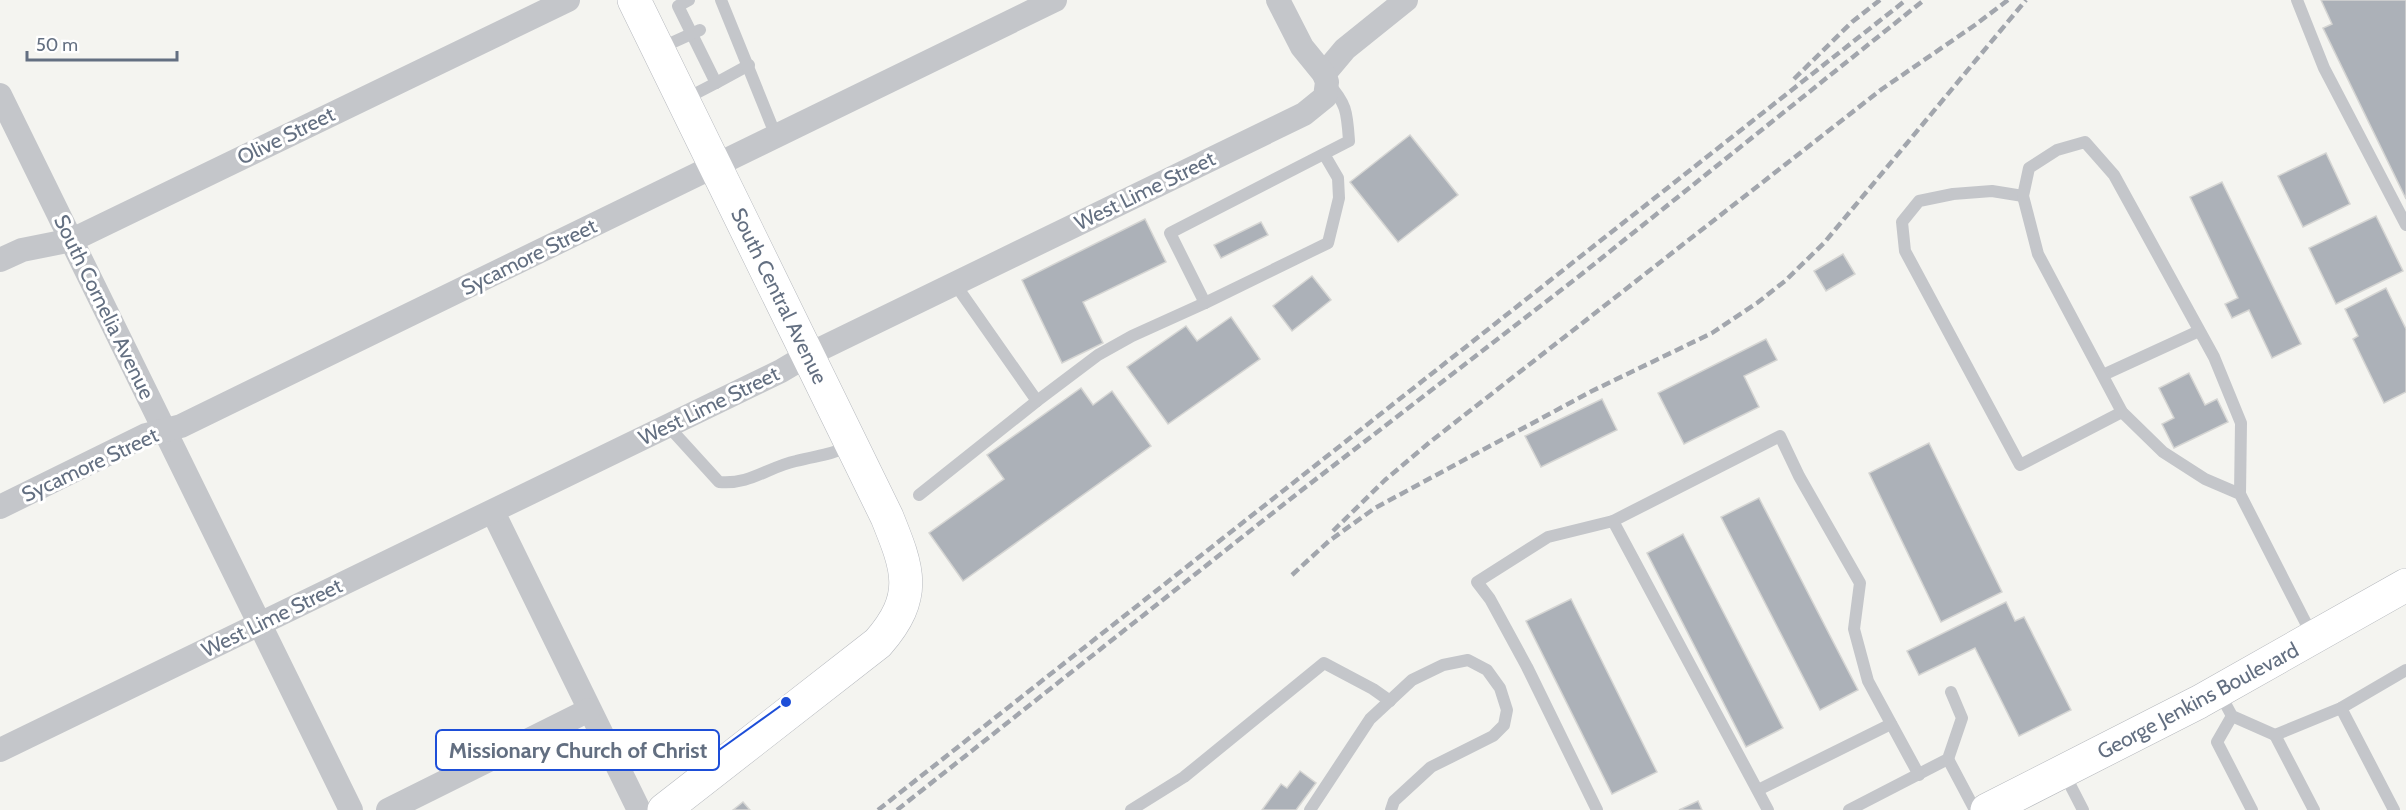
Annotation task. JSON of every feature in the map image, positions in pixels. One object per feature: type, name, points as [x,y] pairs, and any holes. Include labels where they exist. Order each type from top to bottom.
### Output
[{"type":"main road","name":"South Central Avenue","points":[[634,0],[887,517],[902,554],[907,575],[904,596],[892,627],[878,643],[664,810]]},
{"type":"main road","name":"George Jenkins Boulevard","points":[[1987,810],[2064,772],[2225,703],[2314,638],[2406,585]]},
{"type":"street","name":"Olive Street","points":[[0,260],[22,250],[72,240],[568,0]]},
{"type":"street","name":"Sycamore Street","points":[[0,507],[146,435],[192,421],[1055,0]]},
{"type":"street","points":[[1278,0],[1302,47],[1325,78]]},
{"type":"street","name":"West Lime Street","points":[[0,750],[493,512],[808,355],[1304,114],[1325,97],[1325,78],[1345,49],[1406,0]]},
{"type":"street","name":"South Cornelia Avenue","points":[[0,95],[351,810]]},
{"type":"street","points":[[493,512],[639,810]]},
{"type":"street","points":[[388,810],[589,710]]},
{"type":"lane","points":[[689,0],[678,6],[695,32],[716,83]]},
{"type":"lane","points":[[721,0],[724,18],[749,65],[776,136]]},
{"type":"lane","points":[[2297,0],[2324,68],[2406,225]]},
{"type":"lane","points":[[658,49],[695,32]]},
{"type":"lane","points":[[683,100],[749,65]]},
{"type":"lane","points":[[1205,303],[1170,233],[1349,141],[1348,114],[1341,97],[1325,78]]},
{"type":"lane","points":[[2240,494],[2205,479],[2163,452],[2122,412],[2038,254],[2023,196],[2029,168],[2057,150],[2085,142],[2114,175],[2214,357],[2241,423],[2240,494],[2314,638]]},
{"type":"lane","points":[[919,495],[1098,355],[1132,336],[1328,243],[1339,198],[1338,178],[1324,154]]},
{"type":"lane","points":[[2023,196],[1992,191],[1953,194],[1919,201],[1902,222],[1905,251],[2020,465],[2122,412]]},
{"type":"lane","points":[[955,284],[1037,401]]},
{"type":"lane","points":[[2103,375],[2199,331]]},
{"type":"lane","points":[[668,426],[719,482],[736,484],[795,461],[834,454],[852,444]]},
{"type":"lane","points":[[1597,810],[1527,667],[1490,599],[1477,582],[1548,537],[1613,521],[1780,436],[1799,476],[1860,583],[1854,629],[1868,681],[1919,775]]},
{"type":"lane","points":[[1613,521],[1768,810]]},
{"type":"lane","points":[[1310,810],[1370,719],[1412,680],[1443,665],[1468,660],[1488,670],[1500,688],[1507,711],[1504,725],[1493,736],[1431,767],[1394,801],[1391,810]]},
{"type":"lane","points":[[1131,810],[1184,777],[1324,663],[1373,689],[1390,701]]},
{"type":"lane","points":[[2275,735],[2341,708],[2406,670]]},
{"type":"lane","points":[[1849,810],[1948,759],[1962,718],[1951,692]]},
{"type":"lane","points":[[2252,810],[2217,742],[2225,703],[2275,735],[2314,810]]},
{"type":"lane","points":[[2341,708],[2394,810]]},
{"type":"lane","points":[[1758,790],[1891,724]]},
{"type":"lane","points":[[1948,759],[1975,810]]},
{"type":"lane","points":[[2064,772],[2083,810]]},
{"type":"building","points":[[2321,0],[2406,0],[2406,199],[2323,28],[2332,24]]},
{"type":"building","points":[[1410,135],[1458,195],[1398,242],[1350,182]]},
{"type":"building","points":[[2326,153],[2350,204],[2303,227],[2278,176]]},
{"type":"building","points":[[2222,182],[2301,344],[2272,358],[2249,310],[2232,318],[2225,304],[2238,298],[2190,197]]},
{"type":"building","points":[[2376,216],[2403,271],[2336,304],[2309,248]]},
{"type":"building","points":[[1145,219],[1166,262],[1083,302],[1103,343],[1062,363],[1022,280]]},
{"type":"building","points":[[1261,222],[1268,235],[1221,258],[1214,245]]},
{"type":"building","points":[[1843,254],[1855,274],[1826,291],[1814,271]]},
{"type":"building","points":[[1312,276],[1331,300],[1292,331],[1273,306]]},
{"type":"building","points":[[2386,288],[2406,329],[2406,392],[2384,403],[2353,339],[2358,336],[2345,309]]},
{"type":"building","points":[[1231,317],[1260,359],[1168,424],[1127,367],[1186,326],[1197,341]]},
{"type":"building","points":[[1766,339],[1777,360],[1744,376],[1759,407],[1684,444],[1658,393]]},
{"type":"building","points":[[2189,373],[2205,405],[2217,399],[2228,422],[2174,448],[2162,424],[2174,418],[2159,388]]},
{"type":"building","points":[[1081,388],[1093,405],[1112,391],[1151,446],[963,581],[929,533],[1004,479],[987,455]]},
{"type":"building","points":[[1602,399],[1617,430],[1541,467],[1525,436]]},
{"type":"building","points":[[1929,443],[2002,592],[1941,622],[1869,473]]},
{"type":"building","points":[[1759,498],[1858,690],[1820,710],[1721,517]]},
{"type":"building","points":[[1683,534],[1783,728],[1746,747],[1647,553]]},
{"type":"building","points":[[1571,599],[1657,772],[1612,794],[1526,621]]},
{"type":"building","points":[[2006,602],[2015,621],[2024,617],[2071,710],[2019,736],[1975,648],[1919,675],[1907,651]]},
{"type":"building","points":[[1300,771],[1316,783],[1296,810],[1262,810],[1281,784],[1287,788]]},
{"type":"building","points":[[1698,801],[1702,810],[1679,810]]},
{"type":"building","points":[[743,802],[750,810],[733,810]]},
{"type":"railway","points":[[1794,79],[1852,22],[1880,0]]},
{"type":"railway","points":[[878,810],[1906,0]]},
{"type":"railway","points":[[897,810],[1298,493],[1578,277],[1924,0]]},
{"type":"railway","points":[[1333,531],[1385,480],[1430,442],[1882,89],[2008,0]]},
{"type":"railway","points":[[1292,575],[1329,541],[1375,508],[1592,391],[1712,333],[1757,303],[1785,281],[1824,243],[2026,0]]},
{"type":"place","name":"Missionary Church of Christ","points":[[786,702]]}]
